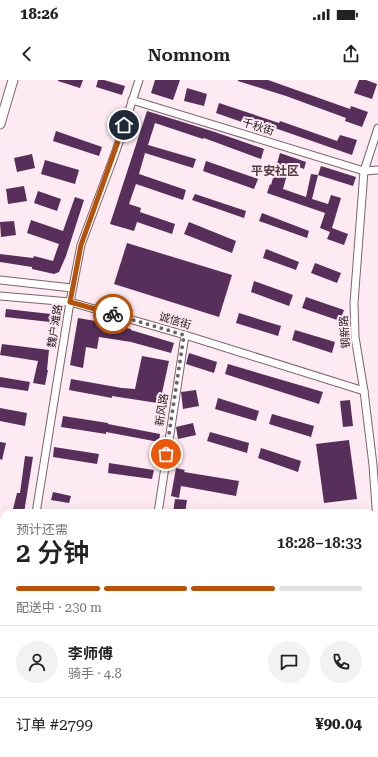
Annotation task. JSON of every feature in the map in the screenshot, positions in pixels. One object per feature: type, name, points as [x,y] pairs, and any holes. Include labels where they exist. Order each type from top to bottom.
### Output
[{"type":"street","points":[[0,124],[12,80]]},
{"type":"street","name":"魏户滩路","points":[[37,509],[72,288],[81,245],[116,151],[139,80]]},
{"type":"street","name":"千秋街","points":[[132,100],[364,171],[378,170]]},
{"type":"street","name":"钢新路","points":[[377,509],[375,459],[355,337],[354,302],[364,171],[378,128]]},
{"type":"street","points":[[0,280],[72,288]]},
{"type":"street","name":"诚信街","points":[[0,296],[70,302],[184,335],[364,391]]},
{"type":"street","name":"新风路","points":[[159,509],[184,335]]},
{"type":"building","points":[[58,80],[83,80],[80,88]]},
{"type":"building","points":[[98,80],[104,80],[125,86],[122,95],[96,87]]},
{"type":"building","points":[[155,80],[180,80],[173,100],[151,93]]},
{"type":"building","points":[[238,80],[268,80],[350,109],[351,106],[368,112],[362,127],[345,121],[346,118]]},
{"type":"building","points":[[359,80],[366,80],[377,84],[372,99],[354,93]]},
{"type":"building","points":[[187,88],[207,94],[204,106],[184,101]]},
{"type":"building","points":[[219,103],[279,123],[280,121],[337,141],[340,135],[357,140],[352,155],[269,126],[267,131],[216,113]]},
{"type":"building","points":[[147,111],[264,149],[261,159],[204,138],[203,139],[155,123],[148,145],[196,159],[193,168],[145,153],[139,174],[186,190],[183,200],[136,184],[129,204],[141,208],[140,212],[175,224],[172,234],[137,222],[134,231],[110,224]]},
{"type":"building","points":[[56,131],[102,147],[99,156],[53,141]]},
{"type":"building","points":[[280,153],[306,162],[304,169],[290,164],[283,189],[306,197],[311,174],[318,175],[312,199],[328,204],[331,195],[341,198],[332,228],[348,234],[344,245],[327,239],[330,232],[320,228],[325,213],[267,193],[270,184],[271,185]]},
{"type":"building","points":[[32,154],[35,168],[17,172],[14,158]]},
{"type":"building","points":[[45,160],[79,170],[75,184],[41,174]]},
{"type":"building","points":[[206,161],[258,179],[254,189],[203,171]]},
{"type":"building","points":[[321,166],[356,177],[353,186],[318,175]]},
{"type":"building","points":[[24,186],[27,201],[8,204],[6,189]]},
{"type":"building","points":[[38,191],[61,199],[57,211],[34,203]]},
{"type":"building","points":[[195,194],[246,211],[244,218],[192,200]]},
{"type":"building","points":[[75,197],[84,200],[66,256],[59,272],[54,274],[32,269],[32,267],[0,262],[0,254],[33,258],[34,256],[53,261],[59,244],[27,233],[31,220],[63,231]]},
{"type":"building","points":[[262,213],[309,231],[307,238],[259,221]]},
{"type":"building","points":[[14,221],[16,235],[1,237],[0,222]]},
{"type":"building","points":[[189,222],[236,241],[232,253],[184,234]]},
{"type":"building","points":[[127,243],[232,275],[219,317],[114,284]]},
{"type":"building","points":[[266,249],[299,262],[296,270],[263,258]]},
{"type":"building","points":[[315,263],[341,273],[337,283],[311,273]]},
{"type":"building","points":[[254,281],[293,295],[289,306],[251,292]]},
{"type":"building","points":[[306,297],[344,310],[340,321],[302,308]]},
{"type":"building","points":[[6,309],[51,314],[50,322],[5,317]]},
{"type":"building","points":[[239,313],[281,326],[278,336],[236,323]]},
{"type":"building","points":[[78,318],[113,324],[112,325],[131,329],[174,343],[171,353],[131,342],[99,337],[97,349],[86,347],[83,368],[70,365]]},
{"type":"building","points":[[295,330],[335,342],[332,353],[292,340]]},
{"type":"building","points":[[2,344],[49,350],[48,370],[45,385],[33,383],[38,361],[0,355]]},
{"type":"building","points":[[189,353],[217,362],[214,373],[186,364]]},
{"type":"building","points":[[142,356],[169,361],[162,393],[165,393],[164,404],[112,396],[112,398],[69,390],[71,379],[135,389]]},
{"type":"building","points":[[228,364],[323,392],[319,404],[225,374]]},
{"type":"building","points":[[0,377],[30,382],[28,391],[0,387]]},
{"type":"building","points":[[196,390],[199,406],[183,409],[181,392]]},
{"type":"building","points":[[218,398],[259,411],[256,421],[215,409]]},
{"type":"building","points":[[350,400],[353,426],[343,427],[340,401]]},
{"type":"building","points":[[0,408],[27,413],[25,426],[0,421]]},
{"type":"building","points":[[272,414],[314,426],[311,437],[269,424]]},
{"type":"building","points":[[63,416],[108,423],[160,434],[159,442],[106,432],[106,434],[61,427]]},
{"type":"building","points":[[193,423],[196,435],[178,439],[176,427]]},
{"type":"building","points":[[210,432],[249,443],[247,453],[207,441]]},
{"type":"building","points":[[349,440],[357,499],[324,503],[316,444]]},
{"type":"building","points":[[0,442],[6,443],[2,460],[0,459]]},
{"type":"building","points":[[54,447],[99,454],[97,464],[53,457]]},
{"type":"building","points":[[261,448],[301,461],[298,472],[258,458]]},
{"type":"building","points":[[25,456],[33,457],[25,509],[13,509],[17,493],[20,493]]},
{"type":"building","points":[[109,463],[154,470],[152,479],[108,473]]},
{"type":"building","points":[[176,468],[185,470],[184,472],[239,481],[236,496],[181,486],[179,498],[171,496]]},
{"type":"building","points":[[53,492],[71,496],[69,503],[51,500]]},
{"type":"building","points":[[175,499],[187,500],[186,509],[174,509]]},
{"type":"way so far","points":[[113,314],[184,335],[166,454]]},
{"type":"district","name":"平安社区","points":[[275,171]]},
{"type":"route","points":[[113,314],[70,302],[81,245],[116,151],[124,125]]}]
